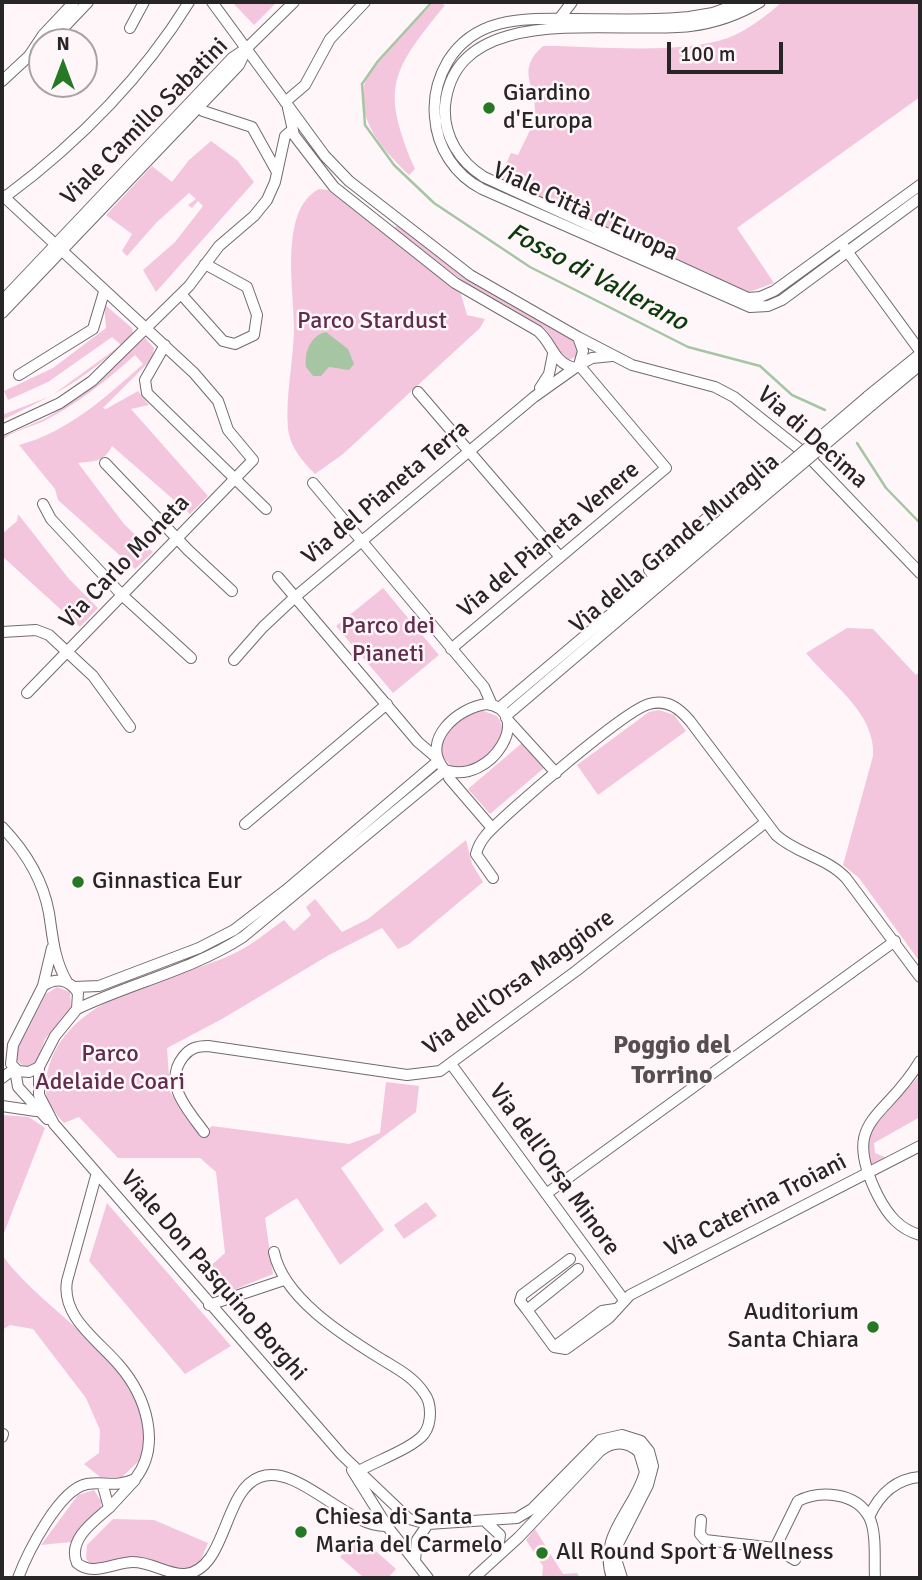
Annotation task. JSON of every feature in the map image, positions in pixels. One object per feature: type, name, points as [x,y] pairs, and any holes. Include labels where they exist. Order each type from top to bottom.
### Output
[{"type":"street","points":[[50,28],[74,2]]},
{"type":"street","points":[[63,28],[88,2]]},
{"type":"street","points":[[130,27],[144,2]]},
{"type":"street","points":[[189,2],[132,81],[53,159],[3,196],[104,292],[165,345],[145,380],[146,392],[234,481],[266,509]]},
{"type":"street","name":"Via di Decima","points":[[212,2],[307,133],[340,173],[470,275],[578,337],[638,366],[715,387],[739,400],[816,464],[920,573]]},
{"type":"street","name":"Viale Camillo Sabatini","points":[[2,313],[58,246],[232,58],[247,48],[294,2]]},
{"type":"street","points":[[285,102],[305,85],[330,39],[365,2]]},
{"type":"street","points":[[556,23],[572,2]]},
{"type":"street","name":"Viale Città d'Europa","points":[[743,2],[713,13],[681,18],[556,23],[494,33],[478,43],[459,62],[447,95],[446,123],[455,148],[474,171],[597,231],[744,297],[768,294],[920,198]]},
{"type":"street","name":"Viale Città d'Europa","points":[[556,23],[688,26],[727,18],[760,2]]},
{"type":"street","points":[[2,91],[6,78],[28,57]]},
{"type":"street","name":"Via di Decima","points":[[285,102],[292,130],[328,181],[455,283],[538,331],[561,363],[577,366]]},
{"type":"street","points":[[203,111],[252,127],[277,172]]},
{"type":"street","points":[[2,430],[54,406],[108,368],[181,294],[219,246],[260,209],[272,190],[284,138],[292,130],[307,133]]},
{"type":"street","name":"Viale Città d'Europa","points":[[844,247],[920,185]]},
{"type":"street","points":[[386,228],[396,218]]},
{"type":"street","name":"Viale Camillo Sabatini","points":[[3,295],[58,246]]},
{"type":"street","points":[[844,247],[920,353],[870,401]]},
{"type":"street","points":[[181,294],[223,341],[239,343],[254,335],[257,315],[247,287],[205,264]]},
{"type":"street","points":[[19,375],[93,329],[104,292]]},
{"type":"street","points":[[577,366],[583,351],[578,337]]},
{"type":"street","name":"Via Carlo Moneta","points":[[27,693],[253,460],[228,430],[217,399],[165,345]]},
{"type":"street","points":[[534,397],[548,376],[553,354]]},
{"type":"street","points":[[577,366],[596,357],[614,356]]},
{"type":"street","points":[[870,401],[920,365]]},
{"type":"street","name":"Via del Pianeta Terra","points":[[234,660],[263,627],[295,597],[468,450],[577,366]]},
{"type":"street","name":"Via del Pianeta Venere","points":[[451,649],[666,468],[577,366]]},
{"type":"street","points":[[418,392],[560,556]]},
{"type":"street","name":"Via della Grande Muraglia","points":[[501,712],[870,401]]},
{"type":"street","points":[[105,463],[232,591]]},
{"type":"street","points":[[313,483],[484,687],[501,712],[513,721],[556,773]]},
{"type":"street","name":"Via della Grande Muraglia","points":[[501,712],[738,506],[753,500]]},
{"type":"street","points":[[43,504],[51,519],[122,595],[191,658]]},
{"type":"street","points":[[278,577],[442,766],[492,828]]},
{"type":"street","points":[[2,632],[43,631],[90,673],[130,727]]},
{"type":"street","points":[[493,878],[476,854],[479,844],[492,828],[637,709],[650,703],[666,703],[677,708],[690,721],[784,841],[840,872],[920,977]]},
{"type":"street","points":[[245,824],[387,704]]},
{"type":"street","name":"Via della Grande Muraglia","points":[[442,766],[437,742],[454,718],[476,706],[501,712]]},
{"type":"street","points":[[43,986],[54,981],[70,985],[99,986],[199,948],[234,930],[442,766],[468,771],[492,758],[506,739],[501,712]]},
{"type":"street","points":[[2,1078],[15,1070],[25,1073],[38,1067],[55,1036],[77,1009],[126,987],[207,957],[243,937],[442,766]]},
{"type":"street","name":"Via dell'Orsa Maggiore","points":[[204,1132],[182,1102],[176,1082],[180,1061],[197,1047],[407,1075],[432,1074],[451,1065],[633,927],[766,821]]},
{"type":"street","points":[[2,827],[36,874],[48,911],[52,948],[43,986],[13,1045],[2,1059]]},
{"type":"street","points":[[546,1194],[895,941]]},
{"type":"street","points":[[52,948],[79,999],[77,1009]]},
{"type":"street","points":[[13,1045],[10,1058],[15,1070]]},
{"type":"street","points":[[920,1061],[865,1132],[861,1150],[867,1174],[892,1217],[906,1230],[920,1235]]},
{"type":"street","name":"Via dell'Orsa Minore","points":[[451,1065],[624,1300]]},
{"type":"street","name":"Viale Don Pasquino Borghi","points":[[38,1067],[39,1095],[54,1124],[96,1176],[342,1455],[404,1516],[428,1524]]},
{"type":"street","name":"Viale Don Pasquino Borghi","points":[[15,1070],[17,1086],[37,1111],[54,1124]]},
{"type":"street","points":[[2,1106],[37,1111]]},
{"type":"street","name":"Via Caterina Troiani","points":[[527,1310],[554,1347],[602,1311],[615,1309],[624,1300],[920,1146]]},
{"type":"street","points":[[96,1176],[67,1281],[66,1298],[80,1324],[127,1375],[144,1412],[150,1434],[149,1454],[135,1479],[76,1544],[74,1556],[82,1567],[94,1569],[136,1562],[179,1574],[200,1570],[210,1559],[246,1489],[256,1478],[267,1475],[294,1481],[362,1520],[387,1526]]},
{"type":"street","points":[[274,1252],[284,1280],[335,1328],[410,1377],[427,1397],[429,1422],[421,1437],[359,1471]]},
{"type":"street","points":[[569,1259],[522,1295],[520,1301],[527,1310],[578,1269]]},
{"type":"street","points":[[209,1305],[284,1280]]},
{"type":"street","points":[[474,1578],[496,1559],[562,1485],[591,1447],[605,1437],[630,1436],[649,1451],[653,1466],[650,1480],[626,1523],[617,1547],[622,1578]]},
{"type":"street","points":[[415,1561],[417,1540],[428,1524],[487,1522],[522,1516],[598,1452],[610,1445],[628,1444],[642,1457],[643,1479],[611,1538],[609,1562],[612,1578]]},
{"type":"street","name":"Viale Don Pasquino Borghi","points":[[342,1455],[387,1526],[428,1578]]},
{"type":"street","points":[[875,1578],[869,1517],[878,1500],[892,1486],[920,1477]]},
{"type":"street","points":[[18,1578],[32,1547],[61,1504],[83,1485],[103,1486],[135,1479]]},
{"type":"street","points":[[103,1486],[109,1508]]},
{"type":"street","points":[[370,1499],[381,1492]]},
{"type":"street","points":[[775,1548],[792,1508],[803,1499],[825,1494],[841,1496],[856,1504],[869,1517]]},
{"type":"street","points":[[701,1520],[700,1534],[705,1540],[775,1548],[795,1560]]},
{"type":"street","points":[[487,1522],[500,1535],[500,1550],[496,1559]]},
{"type":"green space","points":[[232,2],[277,2],[254,25]]},
{"type":"green space","points":[[434,2],[445,5],[413,47],[397,81],[397,118],[415,169],[409,175],[391,157],[369,124],[364,112],[364,86],[384,55]]},
{"type":"green space","points":[[782,2],[920,2],[920,97],[737,228],[774,283],[749,292],[500,178],[511,153],[518,155],[533,123],[535,113],[528,71],[530,63],[543,46],[662,48],[708,43],[743,31]]},
{"type":"green space","points":[[211,141],[237,160],[254,182],[156,292],[143,270],[175,242],[203,206],[198,201],[192,208],[188,205],[196,199],[189,193],[156,223],[127,256],[122,251],[132,234],[106,215],[152,166],[172,182],[189,160]]},
{"type":"green space","name":"Parco Stardust","points":[[319,189],[328,190],[461,294],[467,315],[485,319],[480,328],[343,454],[315,474],[294,448],[289,436],[287,416],[294,339],[291,272],[294,232],[298,214],[306,199]]},
{"type":"green space","points":[[398,225],[469,281],[577,342],[577,356],[569,360],[558,350],[543,327],[467,284],[394,228]]},
{"type":"green space","points":[[104,304],[132,328],[133,334],[121,345],[112,337],[48,382],[8,400],[4,391],[53,368],[106,328]]},
{"type":"green space","points":[[145,338],[154,348],[152,359],[103,408],[106,409],[138,391],[149,405],[131,409],[208,496],[190,514],[112,446],[102,458],[78,463],[124,524],[153,552],[135,569],[58,500],[55,489],[19,445],[54,432],[86,412],[143,364],[135,355],[104,382],[70,406],[46,420],[11,434],[2,441],[2,437],[46,418],[78,398]]},
{"type":"green space","points":[[118,347],[86,374],[53,394]]},
{"type":"green space","points":[[48,397],[23,410],[2,420],[2,415]]},
{"type":"green space","points":[[18,514],[69,579],[98,608],[80,627],[2,556],[2,534],[17,521]]},
{"type":"green space","name":"Parco dei Pianeti","points":[[383,588],[439,655],[393,693],[336,626]]},
{"type":"green space","points":[[847,628],[873,629],[916,675],[920,672],[920,962],[859,878],[843,865],[873,756],[872,740],[860,713],[806,653]]},
{"type":"green space","points":[[481,710],[497,716],[502,726],[498,745],[472,764],[452,767],[441,755],[444,739],[459,721]]},
{"type":"green space","points":[[659,710],[674,715],[686,731],[598,795],[577,765],[649,712]]},
{"type":"green space","points":[[522,743],[544,768],[490,814],[468,789]]},
{"type":"green space","name":"Parco Adelaide Coari","points":[[466,840],[472,864],[483,882],[409,944],[398,949],[382,928],[329,955],[222,1019],[167,1048],[170,1092],[200,1135],[212,1126],[349,1144],[380,1133],[386,1082],[419,1086],[416,1112],[341,1168],[384,1230],[340,1265],[297,1198],[265,1218],[273,1274],[226,1293],[206,1270],[225,1253],[216,1172],[200,1158],[118,1158],[79,1117],[64,1123],[49,1103],[45,1090],[49,1066],[62,1041],[80,1020],[128,992],[235,953],[284,920],[294,931],[311,915],[306,907],[315,899],[342,932],[368,919]]},
{"type":"green space","points":[[57,987],[70,992],[71,1008],[45,1039],[37,1062],[24,1065],[17,1060],[18,1048],[46,994]]},
{"type":"green space","points":[[920,1075],[920,1117],[874,1143],[875,1153],[887,1158],[872,1166],[865,1153],[870,1131]]},
{"type":"green space","points":[[2,1115],[29,1117],[45,1128],[2,1238]]},
{"type":"green space","points":[[426,1202],[437,1216],[404,1239],[394,1225]]},
{"type":"green space","points":[[107,1203],[231,1346],[185,1374],[89,1261]]},
{"type":"green space","points":[[2,1255],[38,1294],[98,1348],[131,1391],[142,1416],[146,1454],[122,1477],[100,1477],[84,1464],[99,1453],[100,1430],[86,1398],[33,1329],[10,1325],[2,1330]]},
{"type":"green space","points":[[94,1490],[101,1501],[101,1507],[71,1542],[41,1545],[78,1495]]},
{"type":"green space","points":[[113,1519],[154,1520],[208,1543],[198,1566],[176,1570],[138,1558],[93,1566],[86,1559],[87,1545]]},
{"type":"green space","name":"All Round Sport & Wellness","points":[[535,1529],[563,1574],[577,1573],[580,1578],[542,1578],[543,1566],[526,1540]]},
{"type":"green space","points":[[358,1535],[396,1569],[388,1578],[364,1578],[340,1557]]},
{"type":"shaded area","points":[[326,332],[348,349],[354,364],[349,370],[329,367],[321,376],[313,376],[306,367],[307,350],[316,337]]},
{"type":"waterway","name":"Fosso di Vallerano","points":[[432,2],[378,61],[362,84],[365,125],[394,165],[434,203],[530,267],[688,347],[760,366],[792,395],[825,410]]},
{"type":"waterway","name":"Fosso di Vallerano","points":[[857,443],[886,488],[920,523]]},
{"type":"place","name":"Giardino d'Europa","points":[[489,108]]},
{"type":"place","name":"Ginnastica Eur","points":[[78,882]]},
{"type":"place","name":"Auditorium Santa Chiara","points":[[873,1327]]},
{"type":"place","name":"Chiesa di Santa Maria del Carmelo","points":[[301,1532]]},
{"type":"place","name":"All Round Sport & Wellness","points":[[542,1553]]},
{"type":"district","name":"Poggio del Torrino","points":[[672,1061]]}]
